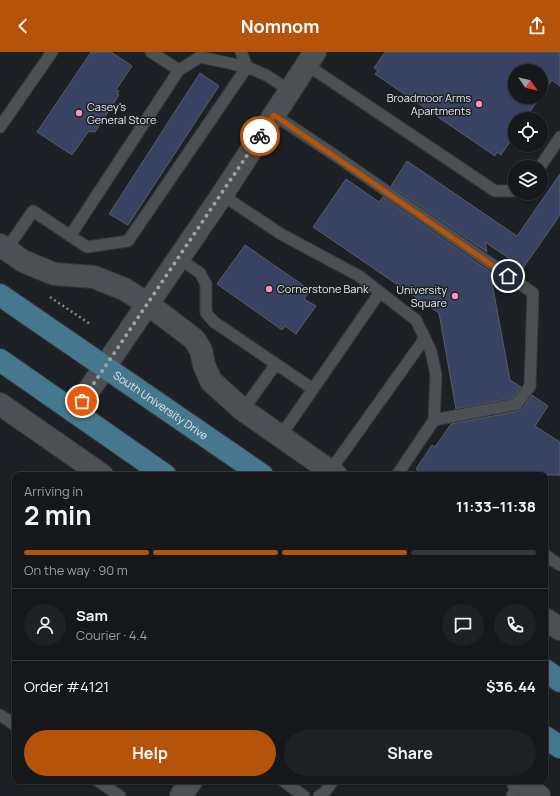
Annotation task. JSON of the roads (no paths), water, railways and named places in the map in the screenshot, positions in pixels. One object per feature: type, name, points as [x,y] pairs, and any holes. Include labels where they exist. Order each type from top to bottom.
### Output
[{"type":"main road","name":"South University Drive","points":[[0,295],[258,472]]},
{"type":"main road","points":[[0,360],[160,472]]},
{"type":"main road","points":[[548,672],[560,680]]},
{"type":"main road","points":[[548,739],[560,747]]},
{"type":"street","points":[[74,412],[106,368],[178,258],[222,195],[311,58]]},
{"type":"street","points":[[3,247],[23,261],[54,274],[94,277],[124,289],[148,304],[194,339],[201,350],[204,366],[211,381],[243,410],[332,472]]},
{"type":"street","points":[[0,404],[98,472]]},
{"type":"street","points":[[548,621],[560,629]]},
{"type":"street","points":[[181,796],[189,784]]},
{"type":"street","points":[[516,787],[539,796]]},
{"type":"lane","points":[[0,127],[52,52]]},
{"type":"lane","points":[[151,52],[179,70]]},
{"type":"lane","points":[[241,52],[247,67]]},
{"type":"lane","points":[[70,236],[179,70],[200,57],[247,67],[266,75],[290,90]]},
{"type":"lane","points":[[311,58],[495,191],[508,191]]},
{"type":"lane","points":[[3,247],[33,211],[87,247],[128,241],[247,67]]},
{"type":"lane","points":[[274,115],[336,156],[533,293],[530,386],[517,404],[434,420]]},
{"type":"lane","points":[[545,160],[560,137]]},
{"type":"lane","points":[[222,195],[281,234],[359,276],[416,320],[431,351],[436,375],[434,420],[399,472]]},
{"type":"lane","points":[[178,258],[200,273],[206,284],[206,313],[214,322],[313,389]]},
{"type":"lane","points":[[280,437],[380,292]]},
{"type":"lane","points":[[334,472],[425,338]]},
{"type":"lane","points":[[243,410],[276,364]]},
{"type":"lane","points":[[548,557],[560,565]]},
{"type":"lane","points":[[0,715],[12,723]]},
{"type":"lane","points":[[102,784],[120,796]]},
{"type":"lane","points":[[286,784],[304,796]]},
{"type":"lane","points":[[319,796],[324,793],[331,784]]},
{"type":"place","name":"Broadmoor Arms Apartments","points":[[479,104]]},
{"type":"place","name":"Casey's General Store","points":[[79,113]]},
{"type":"place","name":"Cornerstone Bank","points":[[269,289]]},
{"type":"place","name":"University Square","points":[[455,296]]}]
